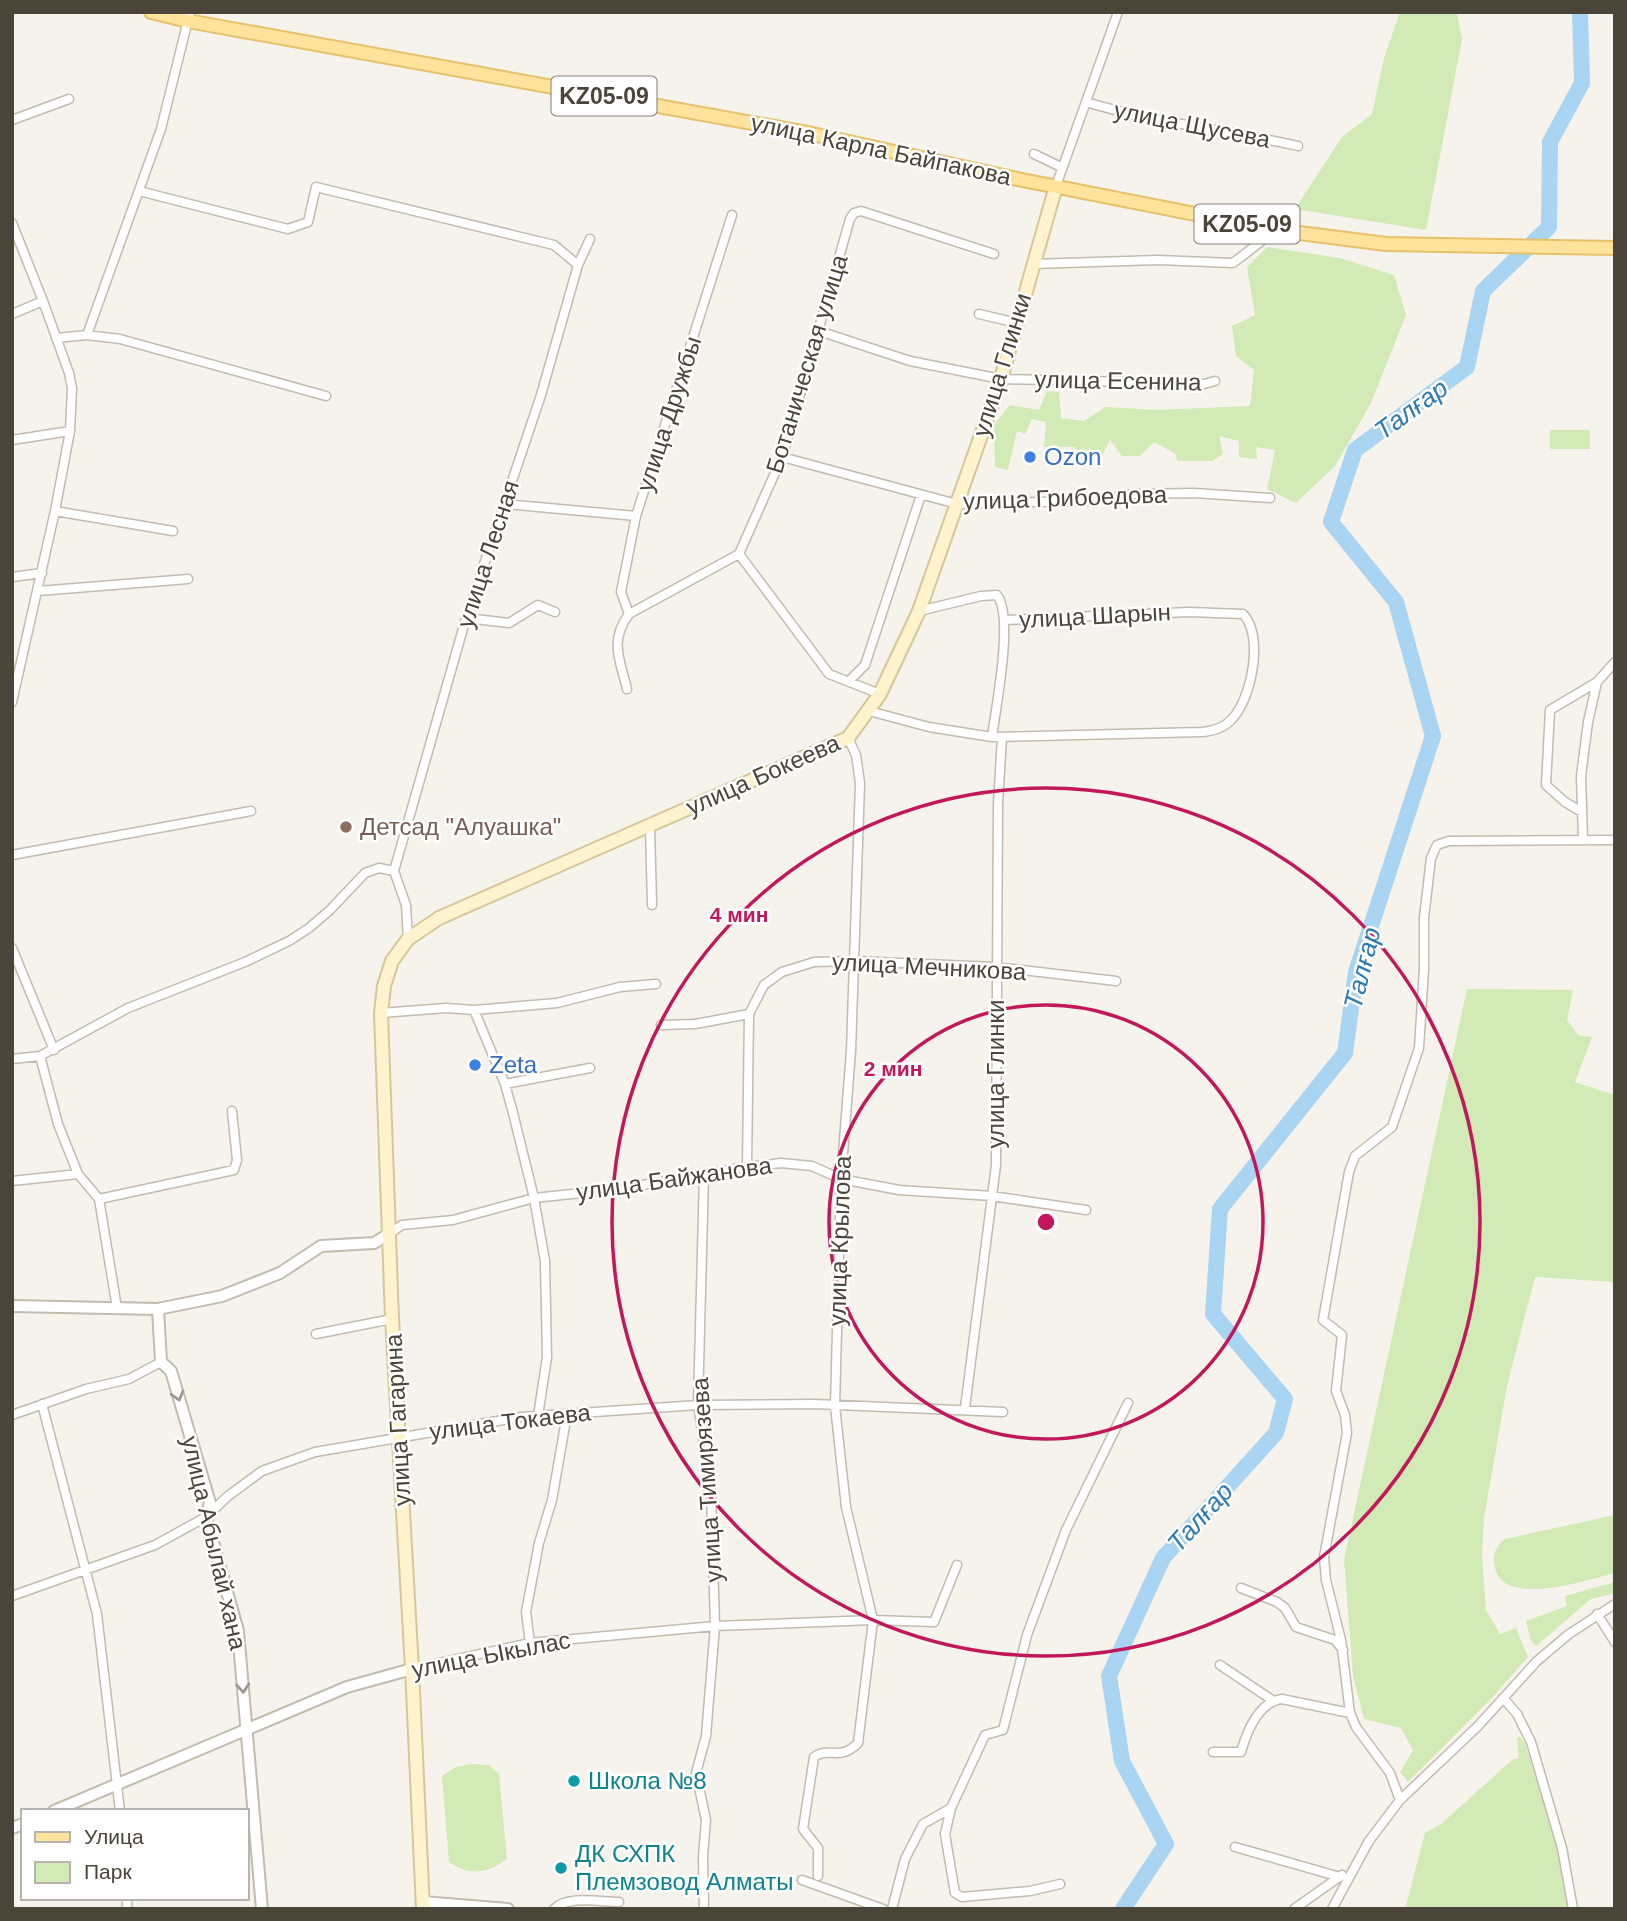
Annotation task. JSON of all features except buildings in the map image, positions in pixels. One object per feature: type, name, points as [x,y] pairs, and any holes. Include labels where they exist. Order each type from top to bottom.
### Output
[{"type":"main road","name":"улица Карла Байпакова","points":[[150,12],[189,17],[808,133],[1276,230],[1386,244],[1615,248]]},
{"type":"main road","name":"улица Глинки","points":[[869,711],[880,694],[919,611],[1001,379],[1056,186]]},
{"type":"main road","name":"улица Бокеева","points":[[408,939],[439,918],[848,738],[869,711]]},
{"type":"main road","name":"улица Гагарина","points":[[408,939],[392,961],[384,986],[381,1013],[392,1319],[423,1906]]},
{"type":"street","name":"улица Глинки","points":[[1056,186],[1118,12]]},
{"type":"street","points":[[87,335],[161,129],[189,17]]},
{"type":"street","points":[[12,120],[69,99]]},
{"type":"street","name":"улица Щусева","points":[[1086,102],[1126,114],[1252,135],[1298,146]]},
{"type":"street","points":[[1034,154],[1061,167]]},
{"type":"street","points":[[139,191],[288,229],[308,222],[316,187],[554,245],[578,265]]},
{"type":"street","name":"Ботаническая улица","points":[[739,554],[782,457],[850,219],[854,213],[861,211],[994,254]]},
{"type":"street","name":"улица Дружбы","points":[[629,614],[621,592],[636,516],[733,215]]},
{"type":"street","points":[[12,223],[57,338],[72,388],[70,431],[55,510],[12,702]]},
{"type":"street","points":[[1032,264],[1158,260],[1233,263],[1276,230]]},
{"type":"street","name":"улица Лесная","points":[[394,871],[466,618],[541,395],[578,265],[590,239]]},
{"type":"street","points":[[12,314],[43,300]]},
{"type":"street","points":[[979,314],[1017,323]]},
{"type":"street","name":"улица Есенина","points":[[819,331],[910,361],[1001,379],[1204,384],[1215,381]]},
{"type":"street","points":[[57,338],[87,335],[120,339],[326,396]]},
{"type":"street","points":[[12,440],[70,431]]},
{"type":"street","name":"улица Грибоедова","points":[[782,457],[957,503],[1086,501],[1135,494],[1270,498]]},
{"type":"street","points":[[850,680],[865,665],[921,495]]},
{"type":"street","points":[[505,504],[636,516]]},
{"type":"street","points":[[55,510],[173,531]]},
{"type":"street","points":[[627,689],[616,644],[620,627],[629,614],[739,554],[829,674],[880,694]]},
{"type":"street","points":[[12,577],[42,573]]},
{"type":"street","points":[[38,591],[188,579]]},
{"type":"street","name":"улица Шарын","points":[[919,611],[997,594],[1002,601],[1004,620],[1189,612],[1243,614],[1252,626],[1253,668],[1245,699],[1232,720],[1214,730],[1002,737]]},
{"type":"street","points":[[466,618],[505,624],[538,605],[555,612]]},
{"type":"street","points":[[992,737],[1004,644],[1004,620]]},
{"type":"street","points":[[1582,812],[1565,802],[1546,785],[1550,710],[1597,682],[1615,662]]},
{"type":"street","points":[[1583,839],[1583,762],[1597,682]]},
{"type":"street","points":[[869,711],[929,727],[1002,737]]},
{"type":"street","name":"улица Глинки","points":[[965,1408],[996,1165],[998,804],[1002,737]]},
{"type":"street","name":"улица Крылова","points":[[818,1876],[818,1849],[803,1829],[814,1757],[821,1752],[845,1753],[858,1743],[873,1620],[846,1507],[835,1406],[841,1179],[851,1051],[860,783],[856,755],[848,738]]},
{"type":"street","points":[[12,855],[251,811]]},
{"type":"street","points":[[650,825],[652,905]]},
{"type":"street","points":[[1400,1800],[1390,1773],[1356,1727],[1350,1713],[1342,1650],[1326,1580],[1324,1557],[1347,1433],[1345,1415],[1336,1391],[1342,1335],[1323,1320],[1349,1172],[1355,1156],[1392,1128],[1419,1048],[1424,918],[1431,859],[1437,845],[1449,841],[1615,840]]},
{"type":"street","points":[[12,1059],[40,1056],[128,1008],[245,962],[289,941],[330,910],[365,873],[379,868],[394,871],[406,905],[408,939]]},
{"type":"street","points":[[12,948],[54,1050]]},
{"type":"street","name":"улица Мечникова","points":[[747,1167],[749,1014],[764,985],[782,972],[814,962],[853,961],[996,967],[1116,981]]},
{"type":"street","points":[[381,1013],[446,1008],[474,1010],[556,1003],[620,987],[656,984]]},
{"type":"street","points":[[474,1010],[505,1084],[534,1198],[545,1261],[547,1357],[538,1416]]},
{"type":"street","points":[[661,1026],[695,1024],[749,1014]]},
{"type":"street","points":[[40,1056],[58,1124],[78,1174],[99,1199],[117,1308]]},
{"type":"street","points":[[505,1084],[590,1068]]},
{"type":"street","points":[[99,1199],[234,1170],[237,1160],[232,1111]]},
{"type":"street","name":"улица Байжанова","points":[[389,1234],[402,1225],[453,1220],[534,1198],[619,1189],[781,1163],[812,1166],[841,1179],[899,1190],[992,1196],[1086,1210]]},
{"type":"street","points":[[12,1181],[78,1174]]},
{"type":"street","name":"улица Тимирязева","points":[[704,1909],[703,1856],[706,1820],[696,1773],[706,1736],[715,1626],[711,1491],[698,1405],[705,1174]]},
{"type":"street","points":[[12,1306],[158,1309],[222,1296],[280,1273],[321,1246],[374,1243],[389,1234]]},
{"type":"street","points":[[374,1243],[390,1258]]},
{"type":"street","name":"улица Абылай хана","points":[[158,1309],[162,1362],[171,1371],[210,1503],[206,1517],[238,1631],[262,1909]]},
{"type":"street","points":[[316,1334],[392,1319]]},
{"type":"street","points":[[12,1415],[86,1389],[129,1379],[162,1362]]},
{"type":"street","points":[[1060,1884],[1030,1892],[962,1897],[955,1893],[946,1834],[951,1808],[985,1735],[1003,1730],[1027,1635],[1066,1530],[1128,1403]]},
{"type":"street","points":[[42,1404],[97,1614],[120,1809]]},
{"type":"street","name":"улица Токаева","points":[[12,1596],[155,1545],[206,1517],[228,1496],[262,1471],[316,1452],[399,1436],[538,1416],[698,1405],[814,1404],[965,1408],[1003,1412]]},
{"type":"street","points":[[530,1643],[526,1612],[539,1543],[552,1500],[567,1414]]},
{"type":"street","name":"улица Ыкылас","points":[[59,1809],[347,1687],[412,1669],[530,1643],[715,1626],[873,1620],[934,1622],[957,1565]]},
{"type":"street","points":[[1241,1588],[1277,1602],[1285,1608],[1296,1627],[1335,1640],[1342,1650]]},
{"type":"street","points":[[1332,1909],[1369,1841],[1400,1800],[1478,1726],[1537,1661],[1597,1614],[1615,1604]]},
{"type":"street","points":[[1597,1614],[1615,1642]]},
{"type":"street","points":[[1220,1665],[1272,1700]]},
{"type":"street","points":[[1503,1698],[1517,1714],[1531,1742],[1562,1848],[1573,1909]]},
{"type":"street","points":[[1213,1752],[1241,1752],[1249,1729],[1265,1705],[1272,1700],[1282,1699],[1350,1713]]},
{"type":"street","points":[[892,1909],[905,1859],[923,1824],[951,1808]]},
{"type":"street","points":[[1235,1847],[1340,1877]]},
{"type":"street","points":[[1294,1909],[1353,1868]]},
{"type":"street","points":[[802,1880],[883,1909]]},
{"type":"street","points":[[554,1909],[559,1903],[568,1901],[619,1902]]},
{"type":"street","points":[[423,1906],[508,1909]]},
{"type":"green space","points":[[1400,12],[1457,14],[1462,39],[1426,230],[1295,209],[1342,137],[1372,114],[1384,58]]},
{"type":"green space","points":[[1267,247],[1340,258],[1394,275],[1406,315],[1371,403],[1335,466],[1296,503],[1267,489],[1275,450],[1256,447],[1257,459],[1239,457],[1239,441],[1219,436],[1223,454],[1212,461],[1177,461],[1176,454],[1154,442],[1140,456],[1122,456],[1110,440],[1102,456],[1084,457],[1074,447],[1044,447],[1046,422],[1032,419],[1025,434],[1017,431],[1008,470],[995,467],[994,425],[1010,405],[1039,410],[1047,391],[1059,392],[1061,418],[1084,421],[1106,407],[1156,410],[1250,406],[1254,370],[1236,356],[1232,326],[1255,315],[1247,267]]},
{"type":"green space","points":[[1550,430],[1590,430],[1590,449],[1550,449]]},
{"type":"green space","points":[[1467,989],[1573,990],[1567,1020],[1578,1035],[1592,1037],[1575,1082],[1615,1095],[1615,1282],[1535,1277],[1507,1386],[1484,1518],[1482,1556],[1486,1610],[1500,1634],[1516,1628],[1528,1657],[1491,1699],[1408,1782],[1400,1772],[1413,1750],[1401,1728],[1364,1719],[1353,1676],[1344,1560]]},
{"type":"green space","points":[[1615,1515],[1615,1573],[1567,1585],[1530,1589],[1514,1587],[1502,1580],[1495,1568],[1495,1552],[1505,1539]]},
{"type":"green space","points":[[1615,1582],[1615,1593],[1591,1599],[1536,1646],[1530,1639],[1526,1621],[1567,1606],[1565,1596]]},
{"type":"green space","points":[[1520,1737],[1525,1744],[1562,1857],[1572,1909],[1405,1909],[1425,1833],[1441,1824],[1512,1760],[1519,1758],[1517,1738]]},
{"type":"green space","points":[[489,1765],[499,1774],[507,1859],[492,1868],[478,1871],[464,1870],[449,1862],[442,1776],[456,1767]]},
{"type":"waterway","name":"Талғар","points":[[1123,1909],[1166,1844],[1122,1761],[1109,1676],[1163,1558],[1276,1433],[1285,1399],[1213,1314],[1220,1209],[1345,1053],[1356,972],[1433,736],[1396,602],[1331,522],[1355,450],[1467,367],[1483,291],[1549,227],[1550,142],[1582,83],[1580,12]]},
{"type":"place","name":"Ozon","points":[[1030,457]]},
{"type":"place","name":"Детсад \"Алуашка\"","points":[[346,827]]},
{"type":"place","name":"Zeta","points":[[475,1065]]},
{"type":"place","name":"Школа №8","points":[[574,1781]]},
{"type":"place","name":"ДК СХПК Племзовод Алматы","points":[[561,1868]]}]
